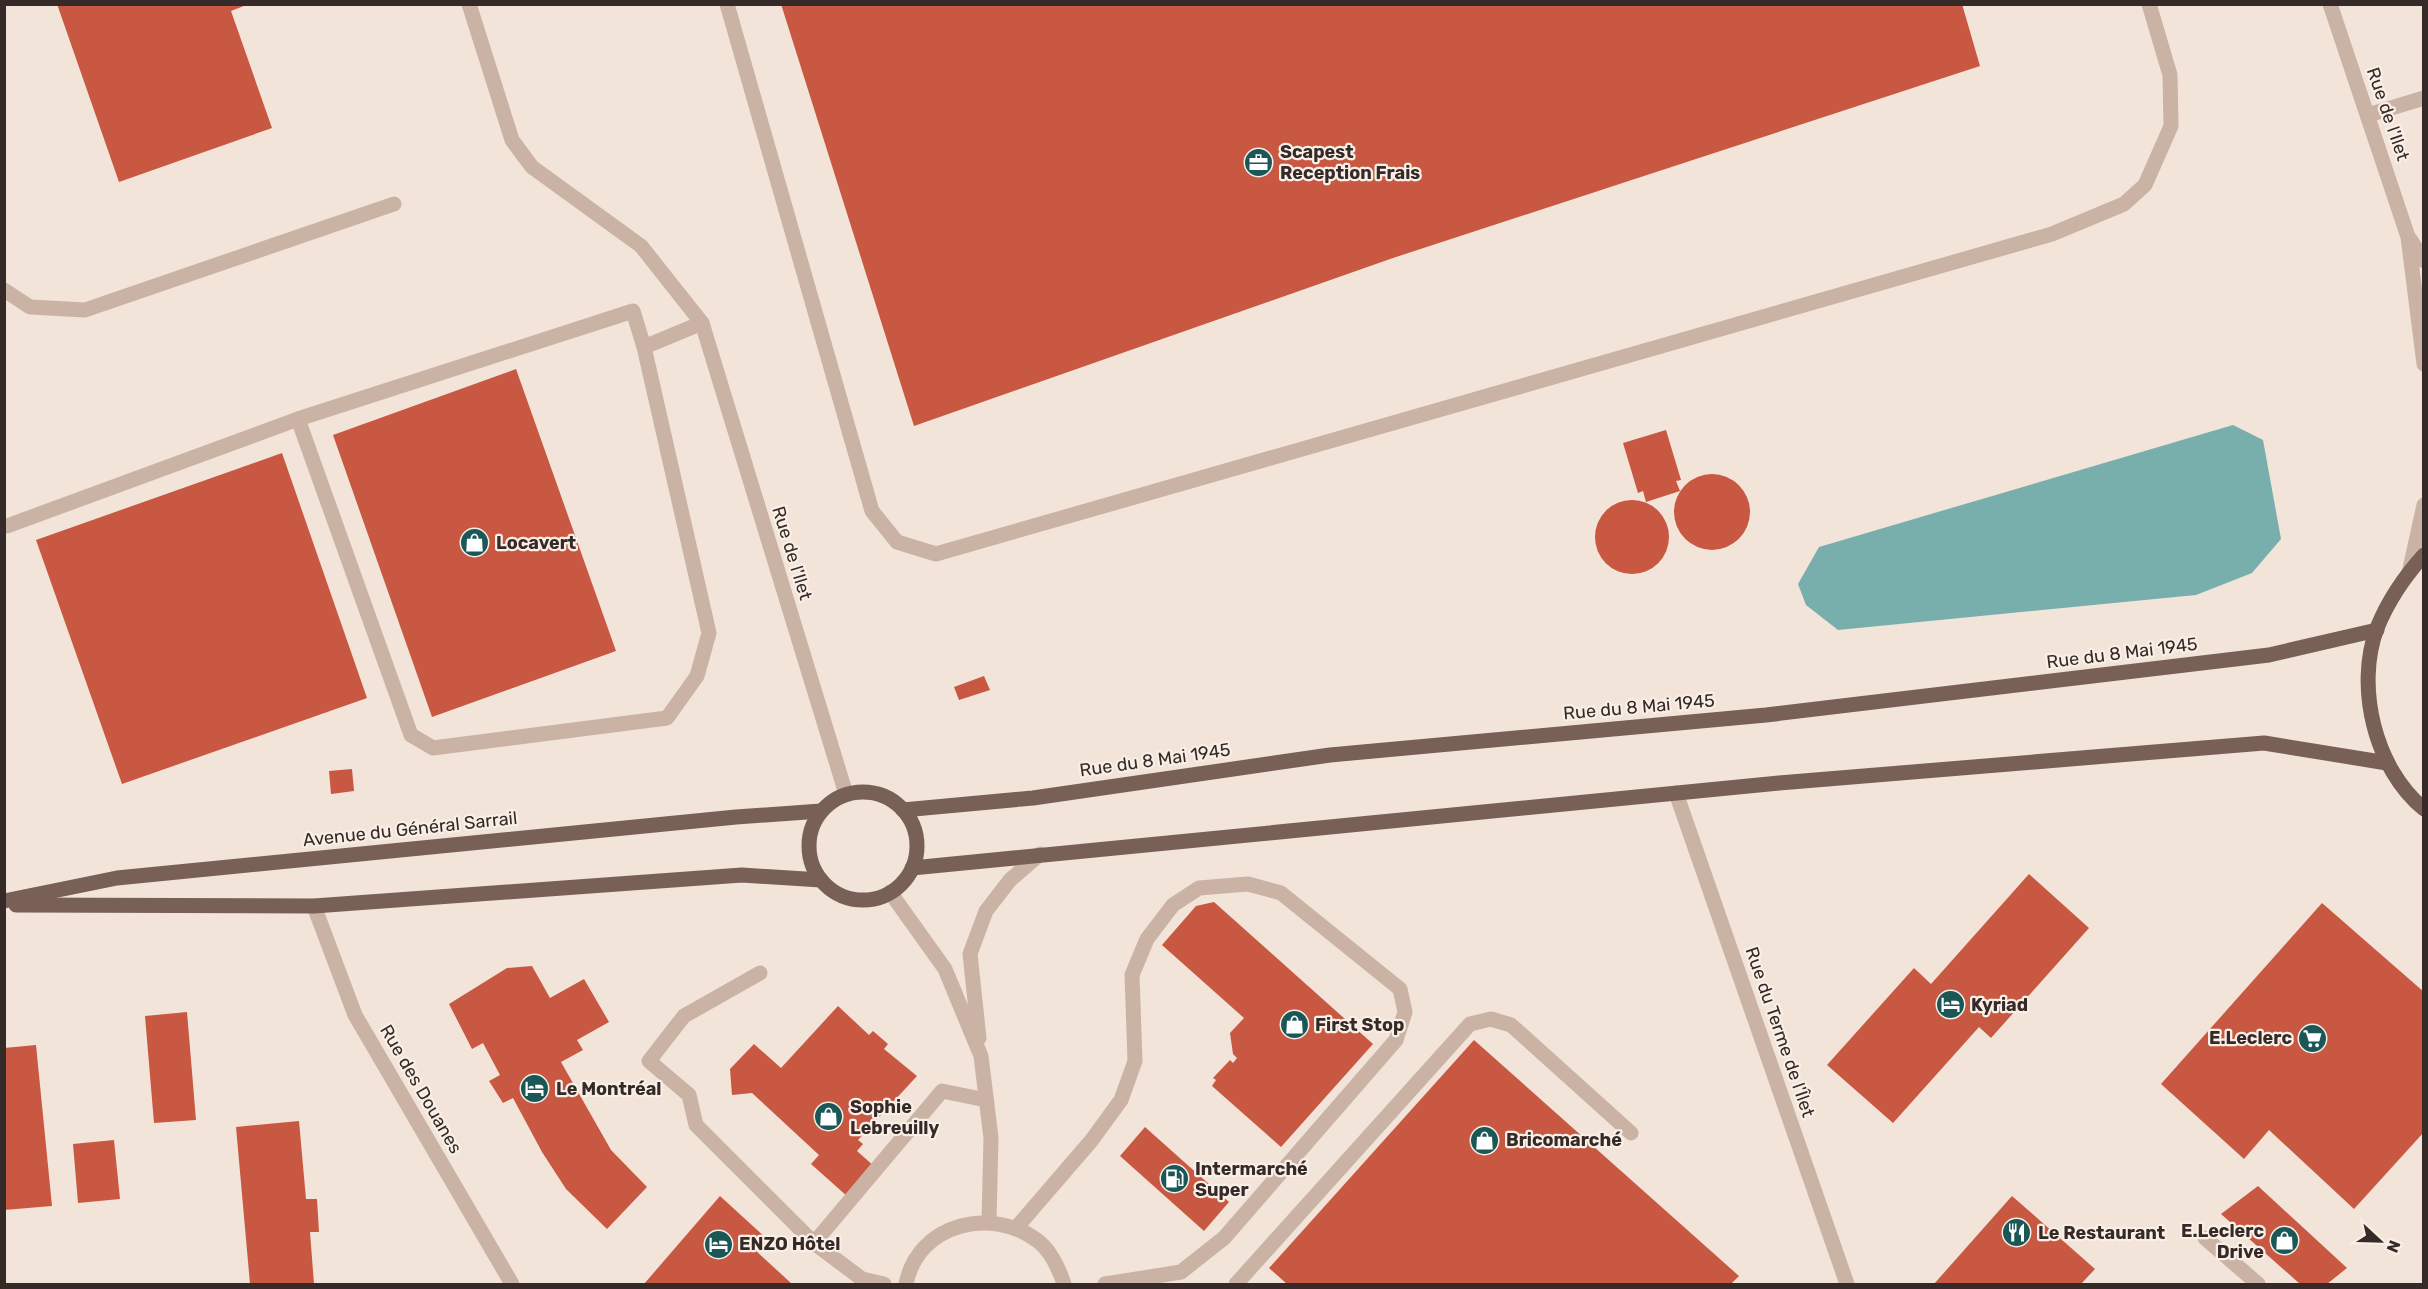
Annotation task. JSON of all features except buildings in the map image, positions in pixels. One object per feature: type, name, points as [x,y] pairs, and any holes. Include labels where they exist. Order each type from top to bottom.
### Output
[{"type":"main road","points":[[2424,555],[2395,590],[2377,630],[2368,675],[2372,720],[2387,763],[2415,802],[2424,809]]},
{"type":"main road","name":"Rue du 8 Mai 1945","points":[[903,810],[1033,798],[1330,755],[1766,715],[2269,655],[2377,630]]},
{"type":"main road","points":[[912,868],[1676,793],[2264,743],[2387,763]]},
{"type":"main road","points":[[877,793],[892,800],[903,810],[912,823],[916,837],[912,868],[903,882],[890,892],[876,898],[861,900],[833,890],[821,880],[812,864],[808,846],[812,828],[821,812],[832,801],[846,794],[877,793]]},
{"type":"main road","name":"Avenue du Général Sarrail","points":[[4,903],[117,878],[712,819],[821,812]]},
{"type":"main road","name":"Avenue du Général Sarrail","points":[[4,903],[314,906],[741,875],[821,880]]},
{"type":"street","points":[[469,4],[512,140],[532,167],[640,246],[702,322],[644,347]]},
{"type":"street","points":[[727,4],[872,511],[897,543],[936,554],[2052,234],[2124,204],[2145,185],[2170,126],[2170,75],[2149,4]]},
{"type":"street","name":"Rue de l'Ilet","points":[[2330,4],[2408,237],[2424,364]]},
{"type":"street","points":[[2368,115],[2424,98]]},
{"type":"street","points":[[4,290],[30,307],[85,310],[394,204]]},
{"type":"street","name":"Rue de l'Ilet","points":[[2408,237],[2424,261]]},
{"type":"street","points":[[8,526],[298,419],[633,311],[644,347],[709,633],[697,676],[667,718],[433,748],[411,735],[298,419]]},
{"type":"street","name":"Rue de l'Ilet","points":[[702,322],[846,794]]},
{"type":"street","points":[[2409,573],[2424,505]]},
{"type":"street","name":"Rue du Terme de l'Îlet","points":[[1676,793],[1847,1284]]},
{"type":"street","points":[[989,1221],[991,1138],[970,954],[986,911],[1010,880],[1040,854]]},
{"type":"street","points":[[1016,1228],[1091,1141],[1121,1100],[1135,1062],[1132,975],[1147,939],[1173,905],[1199,888],[1248,884],[1281,893],[1400,989],[1405,1012],[1396,1040],[1224,1238],[1181,1272],[1105,1284]]},
{"type":"street","points":[[890,892],[945,969],[981,1056]]},
{"type":"street","name":"Rue des Douanes","points":[[314,906],[355,1015],[512,1284]]},
{"type":"street","points":[[760,973],[684,1016],[649,1061],[689,1095],[696,1125],[814,1243],[862,1279],[884,1284]]},
{"type":"street","points":[[1236,1284],[1470,1024],[1491,1019],[1511,1025],[1631,1133]]},
{"type":"street","points":[[814,1243],[942,1091],[986,1100]]},
{"type":"street","points":[[906,1284],[908,1275],[921,1252],[940,1235],[963,1224],[989,1221],[1016,1228],[1040,1242],[1057,1264],[1064,1284]]},
{"type":"street","points":[[2205,1238],[2258,1284]]},
{"type":"water","points":[[2233,425],[2263,440],[2281,539],[2252,573],[2196,595],[1838,630],[1806,605],[1798,584],[1819,547]]},
{"type":"place","name":"Scapest Reception Frais","points":[[1259,162]]},
{"type":"place","name":"Locavert","points":[[475,543]]},
{"type":"place","name":"Kyriad","points":[[1950,1005]]},
{"type":"place","name":"First Stop","points":[[1294,1025]]},
{"type":"place","name":"E.Leclerc","points":[[2313,1038]]},
{"type":"place","name":"Le Montréal","points":[[535,1089]]},
{"type":"place","name":"Sophie Lebreuilly","points":[[829,1117]]},
{"type":"place","name":"Bricomarché","points":[[1485,1140]]},
{"type":"place","name":"Intermarché Super","points":[[1174,1179]]},
{"type":"place","name":"Le Restaurant","points":[[2017,1233]]},
{"type":"place","name":"E.Leclerc Drive","points":[[2285,1241]]},
{"type":"place","name":"ENZO Hôtel","points":[[718,1244]]}]
